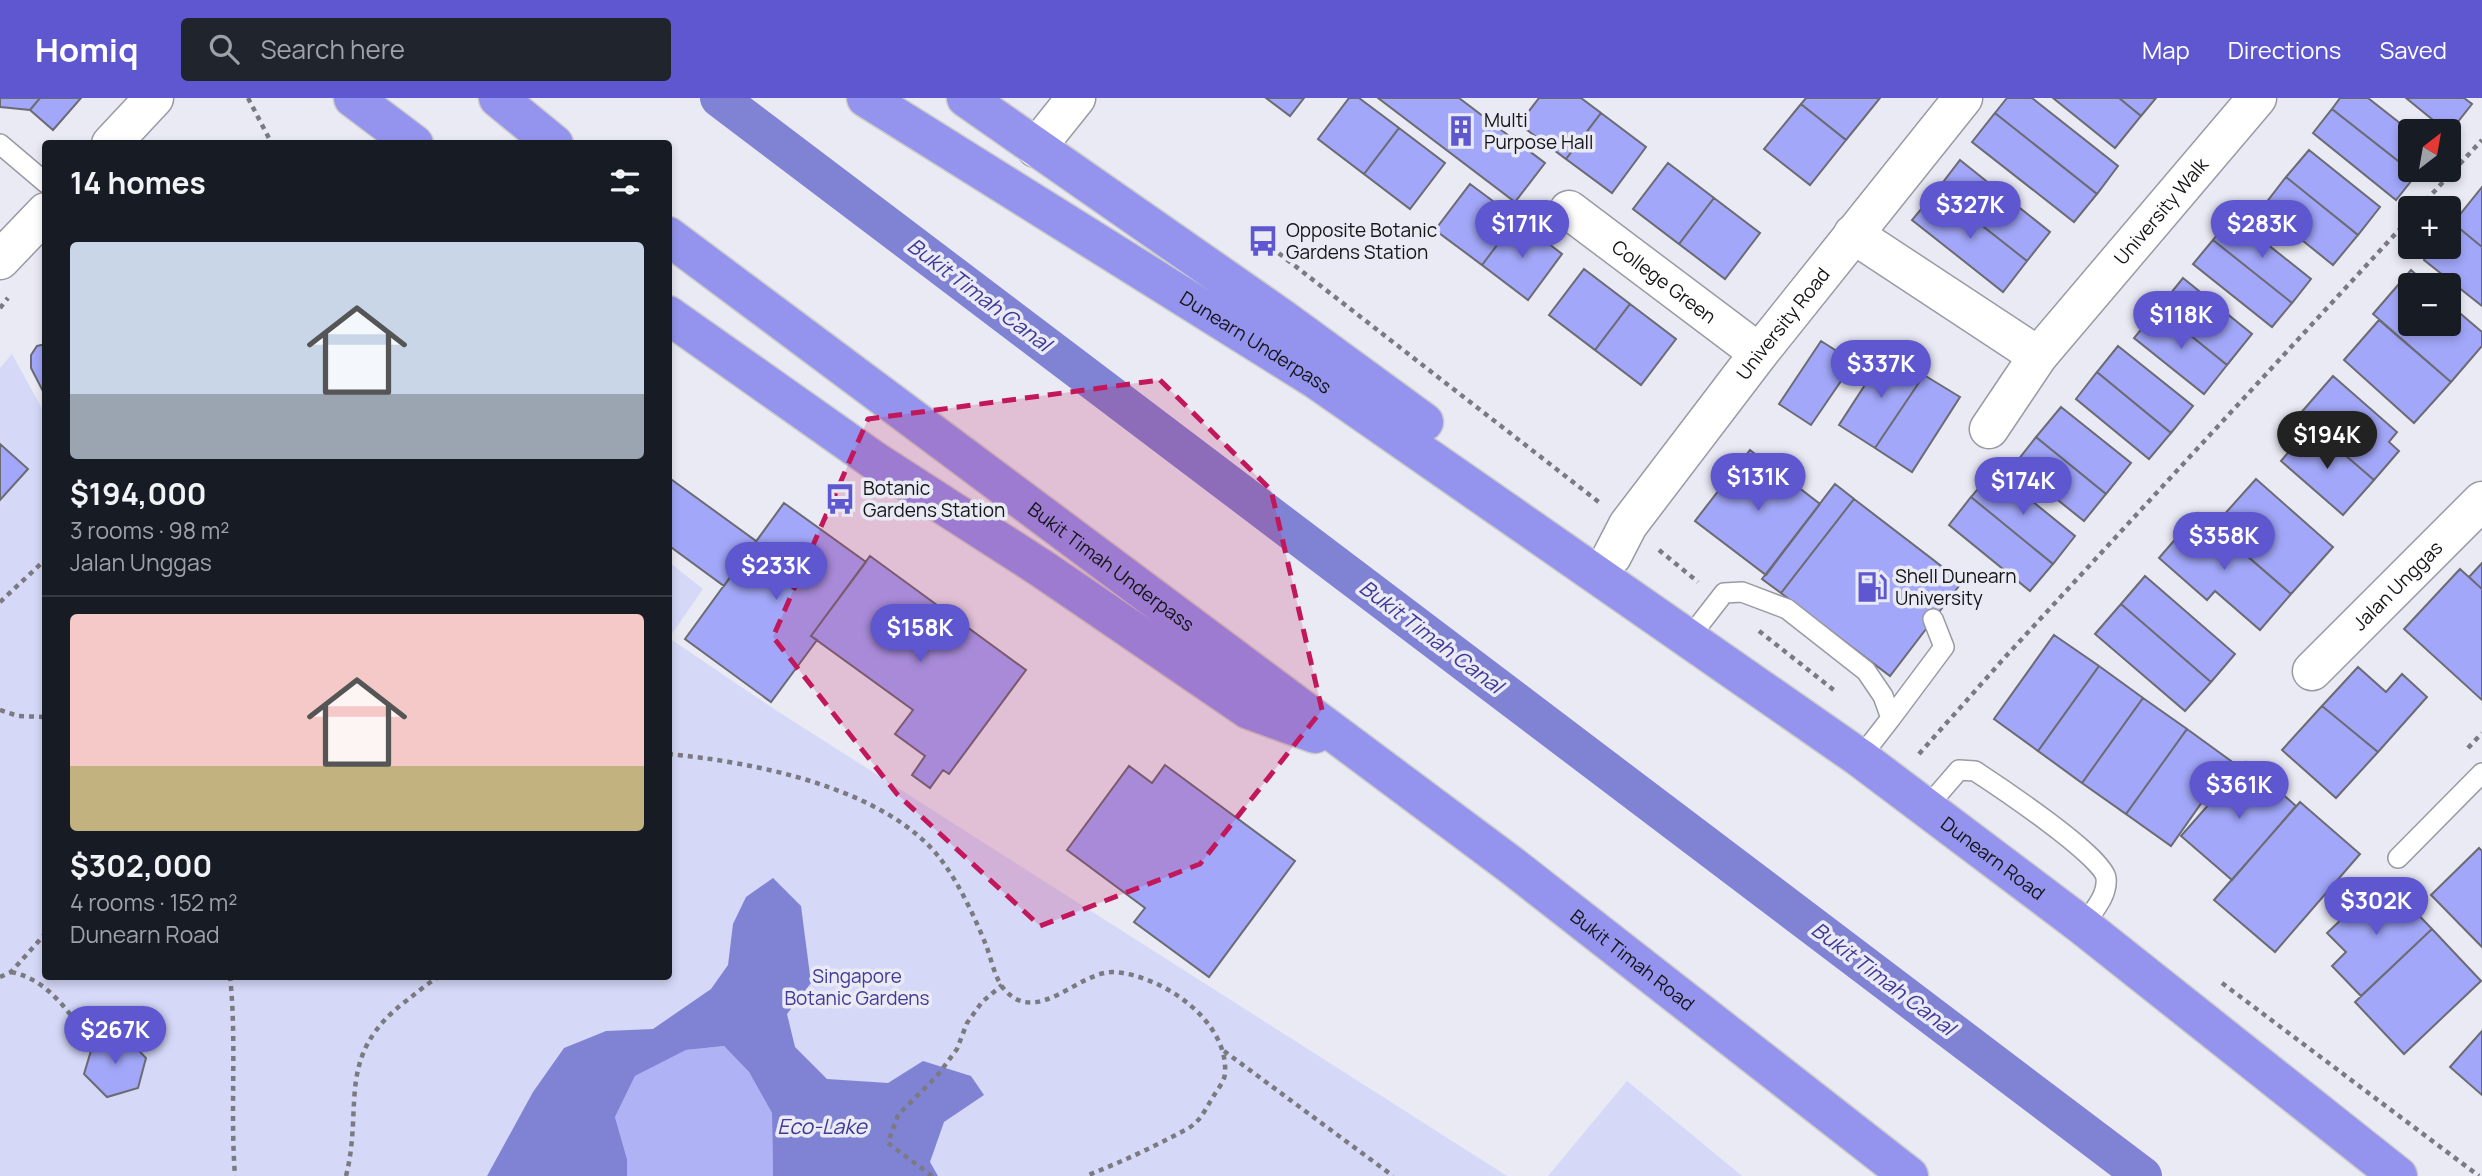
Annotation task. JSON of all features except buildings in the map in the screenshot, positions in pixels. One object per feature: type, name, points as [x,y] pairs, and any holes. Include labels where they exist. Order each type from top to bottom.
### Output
[{"type":"highway","points":[[353,98],[409,140]]},
{"type":"highway","points":[[498,98],[549,140]]},
{"type":"highway","name":"Dunearn Underpass","points":[[866,98],[1315,379],[1636,601]]},
{"type":"highway","points":[[966,98],[1602,547]]},
{"type":"highway","name":"Bukit Timah Underpass","points":[[672,239],[1353,748]]},
{"type":"highway","points":[[672,318],[875,461],[1044,570],[1249,710],[1353,748]]},
{"type":"highway","name":"Dunearn Road","points":[[1602,547],[1636,601],[1927,807],[2083,926],[2398,1176]]},
{"type":"highway","name":"Bukit Timah Road","points":[[1353,748],[1511,865],[1909,1176]]},
{"type":"street","points":[[115,140],[155,98]]},
{"type":"street","points":[[1036,148],[1076,98]]},
{"type":"street","name":"University Road","points":[[1602,547],[1628,525],[1759,353],[1963,98]]},
{"type":"street","name":"University Walk","points":[[1989,429],[2038,356],[2257,98]]},
{"type":"street","name":"College Green","points":[[1569,210],[1759,353]]},
{"type":"street","points":[[0,260],[42,216]]},
{"type":"street","points":[[1853,234],[2038,356]]},
{"type":"street","name":"Jalan Unggas","points":[[2312,671],[2482,501]]},
{"type":"lane","points":[[0,144],[42,180]]},
{"type":"lane","points":[[1689,639],[1724,593],[1742,592],[1790,606],[1866,671],[1883,696],[1891,718]]},
{"type":"lane","points":[[1860,758],[1944,647],[1933,619]]},
{"type":"lane","points":[[1927,807],[1959,770],[1975,771],[2071,841],[2101,865],[2105,874],[2105,894],[2083,926]]},
{"type":"lane","points":[[2398,858],[2482,773]]},
{"type":"path","points":[[248,98],[270,140]]},
{"type":"path","points":[[2430,196],[2482,140]]},
{"type":"path","points":[[1919,754],[2398,231]]},
{"type":"path","points":[[0,602],[42,562]]},
{"type":"path","points":[[0,710],[18,716],[42,717]]},
{"type":"path","points":[[672,755],[812,778],[866,803],[913,832],[942,860],[983,939],[1002,985],[1022,1002],[1046,1001],[1074,985],[1113,972],[1160,984],[1198,1012],[1224,1051],[1393,1176]]},
{"type":"path","points":[[0,977],[11,972],[42,937]]},
{"type":"path","points":[[11,972],[29,976],[48,988],[93,1044]]},
{"type":"path","points":[[230,980],[234,1011],[231,1119],[235,1176]]},
{"type":"path","points":[[346,1176],[352,1152],[351,1104],[360,1056],[391,1013],[436,980]]},
{"type":"path","points":[[932,1176],[888,1143],[898,1115],[937,1076],[957,1049],[967,1023],[982,1002],[1002,985]]},
{"type":"path","points":[[1086,1176],[1148,1150],[1197,1124],[1225,1077],[1224,1051]]},
{"type":"highlighted area","points":[[1160,380],[1271,490],[1322,710],[1200,864],[1040,926],[897,794],[773,637],[868,419]]},
{"type":"green space","name":"Singapore Botanic Gardens","points":[[12,354],[42,409],[42,980],[672,980],[672,640],[774,709],[1507,1176],[0,1176],[0,368]]},
{"type":"green space","name":"Singapore Botanic Gardens","points":[[672,564],[703,589],[672,634]]},
{"type":"green space","points":[[1627,1081],[1742,1176],[1548,1176]]},
{"type":"shaded area","points":[[724,1046],[749,1072],[772,1113],[773,1176],[627,1176],[627,1159],[615,1117],[635,1076],[686,1050]]},
{"type":"water","name":"Eco-Lake","points":[[773,878],[801,906],[811,983],[787,1014],[795,1047],[827,1079],[888,1083],[923,1061],[971,1076],[984,1095],[944,1122],[930,1162],[938,1176],[773,1176],[772,1113],[749,1072],[724,1046],[686,1050],[635,1076],[615,1117],[627,1159],[627,1176],[487,1176],[533,1092],[564,1048],[606,1031],[653,1029],[711,989],[728,965],[733,924],[746,897]]},
{"type":"waterway","name":"Bukit Timah Canal","points":[[719,98],[2143,1176]]},
{"type":"place","name":"Multi Purpose Hall","points":[[1461,131]]},
{"type":"place","name":"Opposite Botanic Gardens Station","points":[[1263,241]]},
{"type":"place","name":"Botanic Gardens Station","points":[[840,499]]},
{"type":"place","name":"Shell Dunearn University","points":[[1872,587]]}]
